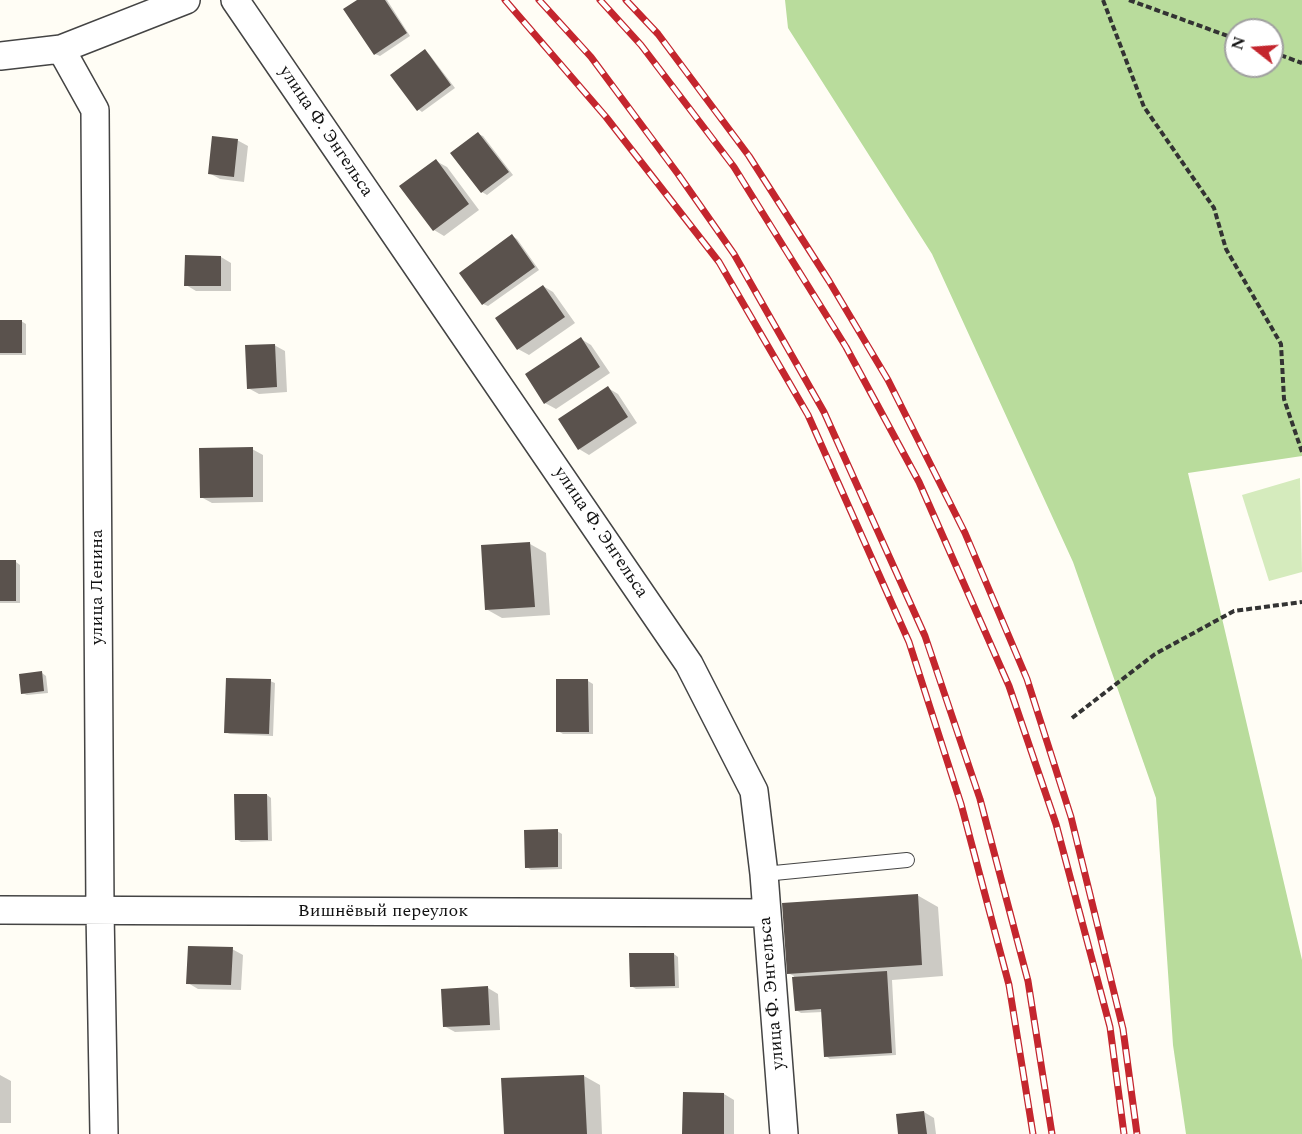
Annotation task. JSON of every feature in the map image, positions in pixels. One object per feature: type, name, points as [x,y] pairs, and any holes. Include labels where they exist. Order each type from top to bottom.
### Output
[{"type":"street","points":[[0,56],[61,49],[186,0]]},
{"type":"street","name":"улица Ф. Энгельса","points":[[235,0],[689,664],[754,791],[764,874],[784,1134]]},
{"type":"street","name":"улица Ленина","points":[[61,49],[95,110],[100,911],[104,1134]]},
{"type":"street","name":"Вишнёвый переулок","points":[[0,910],[767,913]]},
{"type":"lane","points":[[764,874],[907,860]]},
{"type":"path","points":[[1103,0],[1144,107],[1214,208],[1226,249],[1281,344],[1284,399],[1302,452]]},
{"type":"path","points":[[1130,0],[1224,35]]},
{"type":"path","points":[[1284,56],[1302,63]]},
{"type":"path","points":[[1072,718],[1155,654],[1234,611],[1302,602]]},
{"type":"green space","points":[[785,0],[1302,0],[1302,456],[1188,473],[1302,960],[1302,1134],[1186,1134],[1173,1045],[1156,798],[1073,562],[932,254],[788,28]]},
{"type":"green space","points":[[1300,478],[1302,572],[1269,581],[1242,495]]},
{"type":"building","points":[[357,0],[385,0],[407,33],[374,55],[343,9]]},
{"type":"building","points":[[425,49],[451,85],[417,111],[390,75]]},
{"type":"building","points":[[478,132],[509,172],[481,193],[450,153]]},
{"type":"building","points":[[212,136],[238,139],[234,177],[208,174]]},
{"type":"building","points":[[436,159],[469,204],[433,231],[399,186]]},
{"type":"building","points":[[512,234],[535,267],[482,305],[459,273]]},
{"type":"building","points":[[185,255],[221,256],[221,286],[184,286]]},
{"type":"building","points":[[543,285],[565,317],[517,350],[495,318]]},
{"type":"building","points":[[0,320],[22,320],[22,353],[0,353]]},
{"type":"building","points":[[581,337],[600,367],[544,404],[525,374]]},
{"type":"building","points":[[275,344],[277,387],[247,389],[245,345]]},
{"type":"building","points":[[608,386],[628,417],[578,450],[558,419]]},
{"type":"building","points":[[253,447],[253,497],[200,498],[199,448]]},
{"type":"building","points":[[530,542],[535,607],[485,610],[481,545]]},
{"type":"building","points":[[0,560],[16,560],[16,601],[0,601]]},
{"type":"building","points":[[42,671],[44,691],[21,694],[19,674]]},
{"type":"building","points":[[226,678],[271,679],[269,734],[224,733]]},
{"type":"building","points":[[556,679],[588,679],[589,732],[556,732]]},
{"type":"building","points":[[234,794],[267,794],[268,840],[235,840]]},
{"type":"building","points":[[558,829],[558,867],[525,868],[524,830]]},
{"type":"building","points":[[918,894],[922,965],[787,974],[782,903]]},
{"type":"building","points":[[188,946],[233,947],[231,985],[186,984]]},
{"type":"building","points":[[629,953],[674,953],[675,986],[630,987]]},
{"type":"building","points":[[887,971],[892,1053],[824,1057],[821,1009],[795,1011],[792,977]]},
{"type":"building","points":[[488,986],[490,1025],[443,1027],[441,989]]},
{"type":"building","points":[[584,1075],[587,1134],[504,1134],[501,1078]]},
{"type":"building","points":[[683,1092],[724,1093],[724,1134],[682,1134]]},
{"type":"building","points":[[924,1111],[927,1134],[898,1134],[896,1114]]},
{"type":"railway","points":[[505,0],[606,117],[719,262],[808,415],[909,642],[961,804],[1009,985],[1033,1134]]},
{"type":"railway","points":[[539,0],[591,57],[734,254],[824,412],[925,636],[980,799],[1028,981],[1052,1134]]},
{"type":"railway","points":[[600,0],[641,45],[734,167],[846,347],[919,482],[1009,686],[1056,824],[1110,1027],[1124,1134]]},
{"type":"railway","points":[[626,0],[658,34],[749,156],[829,281],[888,380],[965,533],[1027,679],[1071,817],[1123,1029],[1137,1134]]}]
